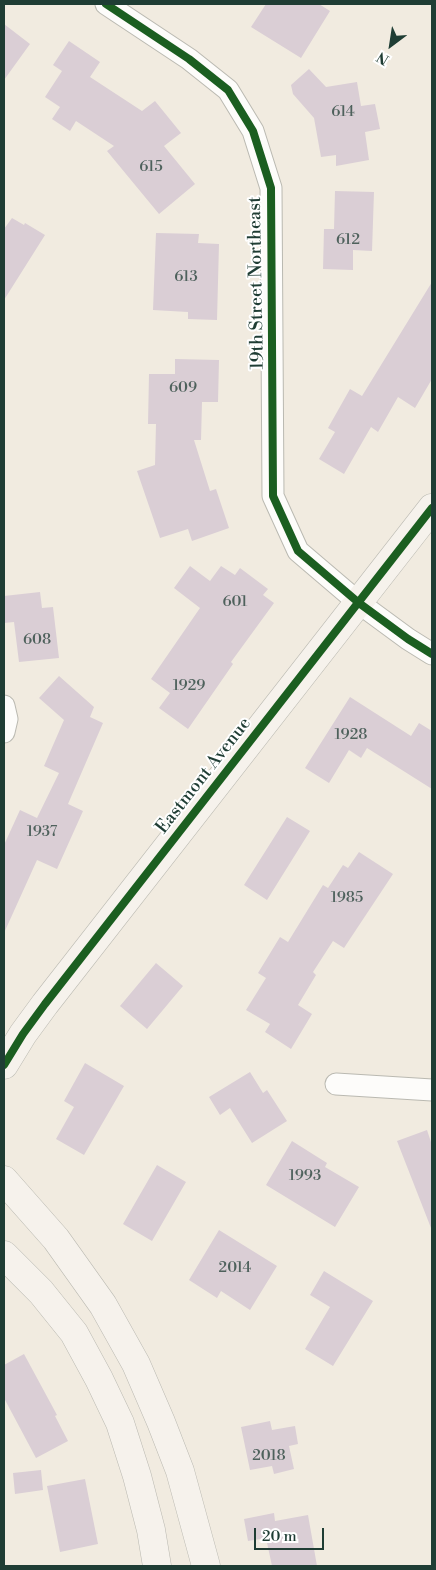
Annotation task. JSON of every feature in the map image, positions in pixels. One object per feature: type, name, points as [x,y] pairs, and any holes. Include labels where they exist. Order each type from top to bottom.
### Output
[{"type":"street","name":"19th Street Northeast","points":[[106,4],[189,59],[228,90],[253,131],[271,188],[274,496],[298,551],[358,603],[432,654]]},
{"type":"street","name":"Eastmont Avenue","points":[[4,1065],[23,1034],[45,1004],[432,508]]},
{"type":"street","points":[[4,706],[7,719],[4,732]]},
{"type":"street","points":[[336,1084],[432,1090]]},
{"type":"street","points":[[4,1180],[56,1239],[103,1305],[136,1364],[180,1472],[206,1566]]},
{"type":"street","points":[[4,1255],[41,1292],[74,1333],[99,1379],[120,1423],[137,1476],[151,1530],[157,1566]]},
{"type":"building","points":[[266,4],[319,4],[330,11],[301,58],[251,27]]},
{"type":"building","points":[[4,24],[30,44],[4,80]]},
{"type":"building","points":[[69,41],[100,62],[90,77],[142,111],[155,101],[181,133],[164,146],[195,184],[159,214],[107,151],[114,146],[76,121],[70,131],[52,119],[60,107],[45,97],[62,71],[53,65]]},
{"type":"building","points":[[309,69],[326,87],[357,82],[361,106],[375,104],[380,129],[365,132],[369,160],[336,166],[336,155],[321,157],[314,118],[293,94],[291,85]]},
{"type":"building","points":[[335,191],[374,192],[372,251],[353,250],[353,270],[323,269],[324,229],[334,229]]},
{"type":"building","points":[[12,218],[24,225],[25,223],[45,235],[4,300],[4,229]]},
{"type":"building","points":[[156,233],[199,234],[198,243],[219,244],[217,320],[188,319],[188,312],[153,310]]},
{"type":"building","points":[[432,282],[432,379],[415,408],[398,397],[378,432],[371,427],[344,474],[319,459],[335,432],[328,428],[350,389],[362,396]]},
{"type":"building","points":[[175,359],[219,360],[218,402],[202,402],[201,440],[194,440],[210,491],[216,489],[229,528],[192,541],[188,529],[160,538],[137,471],[155,465],[156,424],[148,424],[149,374],[175,374]]},
{"type":"building","points":[[190,566],[210,581],[221,566],[235,575],[240,568],[268,589],[263,595],[274,603],[231,662],[233,664],[188,729],[159,708],[170,693],[151,679],[200,608],[174,588]]},
{"type":"building","points":[[40,592],[42,608],[53,607],[59,658],[19,662],[14,622],[4,623],[4,596]]},
{"type":"building","points":[[59,676],[94,707],[90,717],[103,723],[68,804],[83,811],[57,869],[37,860],[4,933],[4,845],[20,810],[37,818],[59,773],[44,766],[64,720],[39,698]]},
{"type":"building","points":[[350,697],[411,736],[419,723],[432,731],[432,789],[367,748],[361,758],[349,750],[329,783],[305,768]]},
{"type":"building","points":[[287,817],[310,831],[267,900],[244,885]]},
{"type":"building","points":[[359,852],[393,874],[344,948],[333,941],[313,972],[316,975],[298,1005],[312,1014],[291,1049],[265,1032],[270,1024],[246,1010],[266,978],[258,973],[280,937],[288,942],[323,885],[328,888],[343,865],[348,868]]},
{"type":"building","points":[[156,963],[183,986],[147,1029],[120,1006]]},
{"type":"building","points":[[85,1063],[124,1086],[84,1155],[56,1139],[74,1107],[64,1101]]},
{"type":"building","points":[[250,1072],[263,1093],[267,1090],[287,1121],[252,1143],[230,1108],[220,1115],[209,1097]]},
{"type":"building","points":[[427,1130],[432,1145],[432,1228],[397,1141]]},
{"type":"building","points":[[292,1141],[327,1163],[325,1167],[359,1187],[335,1227],[266,1185]]},
{"type":"building","points":[[157,1165],[186,1182],[152,1241],[123,1224]]},
{"type":"building","points":[[219,1230],[277,1266],[250,1310],[221,1291],[217,1298],[189,1280]]},
{"type":"building","points":[[324,1271],[373,1301],[333,1366],[305,1349],[330,1307],[310,1295]]},
{"type":"building","points":[[24,1354],[57,1415],[55,1416],[68,1441],[36,1458],[4,1398],[4,1365]]},
{"type":"building","points":[[270,1421],[272,1430],[295,1426],[298,1444],[289,1446],[294,1469],[274,1474],[272,1466],[250,1470],[241,1427]]},
{"type":"building","points":[[41,1470],[43,1490],[15,1494],[13,1473]]},
{"type":"building","points":[[85,1479],[98,1544],[60,1552],[47,1486]]},
{"type":"building","points":[[274,1513],[275,1521],[308,1515],[317,1566],[272,1566],[266,1538],[248,1541],[244,1519]]},
{"type":"cycle path","points":[[106,4],[189,59],[228,90],[253,131],[271,188],[273,496],[298,551],[359,603],[432,654]]},
{"type":"cycle path","points":[[4,1065],[23,1034],[45,1004],[432,508]]}]
